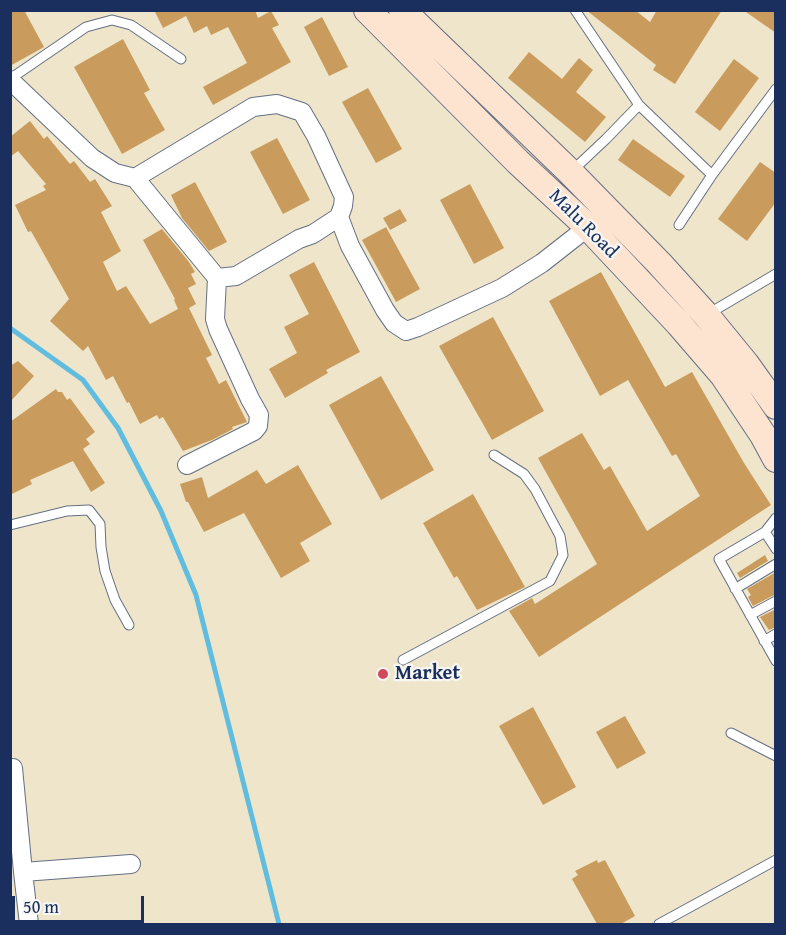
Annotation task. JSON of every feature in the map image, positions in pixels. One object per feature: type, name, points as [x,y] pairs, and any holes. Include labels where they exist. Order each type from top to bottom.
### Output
[{"type":"main road","name":"Malu Road","points":[[367,10],[518,162],[588,227],[679,324],[723,375],[764,435],[776,459]]},
{"type":"main road","name":"Malu Road","points":[[402,10],[570,172],[659,263],[706,315],[746,364],[776,406]]},
{"type":"main road","points":[[518,162],[536,140]]},
{"type":"street","points":[[10,80],[93,158],[115,173],[135,178],[217,278],[215,309],[218,329],[259,416],[258,426],[254,431],[187,465]]},
{"type":"street","points":[[135,178],[253,107],[277,104],[302,112],[316,136],[344,197],[339,217],[313,234],[298,239],[236,276],[217,278]]},
{"type":"street","points":[[339,217],[350,246],[385,310],[394,323],[406,331],[502,288],[542,264],[588,227]]},
{"type":"street","points":[[12,768],[29,924]]},
{"type":"street","points":[[23,872],[130,864]]},
{"type":"lane","points":[[575,10],[639,105],[712,175]]},
{"type":"lane","points":[[10,80],[87,27],[112,20],[131,25],[181,59]]},
{"type":"lane","points":[[679,225],[712,175],[776,89]]},
{"type":"lane","points":[[570,172],[639,105]]},
{"type":"lane","points":[[706,315],[776,274]]},
{"type":"lane","points":[[403,660],[550,581],[563,555],[560,536],[535,489],[524,474],[494,455]]},
{"type":"lane","points":[[10,525],[67,511],[89,510],[100,524],[105,570],[115,600],[129,625]]},
{"type":"lane","points":[[776,518],[765,532],[719,559],[776,661]]},
{"type":"lane","points":[[765,532],[776,549]]},
{"type":"lane","points":[[735,589],[776,564]]},
{"type":"lane","points":[[750,615],[776,601]]},
{"type":"lane","points":[[764,640],[776,634]]},
{"type":"lane","points":[[731,733],[776,756]]},
{"type":"lane","points":[[659,924],[776,860]]},
{"type":"building","points":[[10,10],[24,10],[44,47],[10,66]]},
{"type":"building","points":[[154,10],[255,10],[258,18],[271,11],[279,25],[272,28],[291,62],[213,105],[203,87],[247,63],[228,27],[211,35],[207,26],[194,33],[186,16],[163,28]]},
{"type":"building","points":[[586,10],[635,10],[650,22],[657,10],[722,10],[675,84],[653,70],[656,65]]},
{"type":"building","points":[[743,10],[776,10],[776,33]]},
{"type":"building","points":[[322,17],[348,67],[329,76],[304,27]]},
{"type":"building","points":[[123,39],[150,90],[144,93],[165,130],[122,154],[74,67]]},
{"type":"building","points":[[529,52],[562,79],[579,58],[593,70],[576,92],[606,117],[585,142],[508,78]]},
{"type":"building","points":[[734,59],[759,78],[720,131],[695,112]]},
{"type":"building","points":[[368,88],[402,149],[376,163],[342,102]]},
{"type":"building","points":[[30,121],[44,139],[47,136],[70,164],[74,161],[90,182],[95,179],[112,206],[101,212],[121,251],[103,262],[117,291],[126,286],[150,324],[178,309],[175,299],[143,240],[162,229],[189,262],[195,272],[191,274],[196,284],[188,288],[196,304],[189,308],[212,355],[206,358],[219,384],[226,380],[247,422],[232,427],[233,429],[212,440],[183,451],[163,417],[159,419],[157,415],[140,424],[113,376],[106,380],[88,346],[83,351],[50,321],[69,299],[31,231],[28,232],[15,205],[46,190],[43,186],[46,184],[18,151],[10,157],[10,137]]},
{"type":"building","points":[[277,138],[310,200],[283,214],[250,152]]},
{"type":"building","points":[[633,139],[685,176],[670,197],[618,160]]},
{"type":"building","points":[[760,162],[776,173],[776,202],[747,241],[718,219]]},
{"type":"building","points":[[195,182],[227,242],[209,251],[182,218],[171,195]]},
{"type":"building","points":[[470,184],[504,248],[474,264],[440,200]]},
{"type":"building","points":[[400,209],[407,221],[390,230],[383,218]]},
{"type":"building","points":[[386,227],[420,289],[396,302],[362,240]]},
{"type":"building","points":[[314,262],[360,352],[326,370],[328,373],[285,398],[269,369],[297,353],[284,327],[309,314],[289,275]]},
{"type":"building","points":[[601,272],[665,387],[692,372],[771,505],[539,657],[509,611],[532,598],[535,604],[597,564],[538,458],[582,433],[604,470],[610,466],[647,531],[700,496],[676,454],[672,456],[628,380],[600,396],[549,301]]},
{"type":"building","points":[[493,317],[544,411],[492,440],[439,346]]},
{"type":"building","points":[[18,361],[34,376],[10,402],[10,366]]},
{"type":"building","points":[[381,376],[434,470],[381,500],[329,405]]},
{"type":"building","points":[[56,389],[62,392],[67,400],[70,398],[95,432],[86,439],[90,444],[83,449],[105,483],[91,492],[73,461],[30,480],[32,484],[10,495],[10,422]]},
{"type":"building","points":[[298,465],[332,524],[300,543],[310,561],[281,578],[244,513],[204,532],[186,502],[180,484],[202,477],[208,498],[257,470],[266,484]]},
{"type":"building","points":[[473,494],[525,587],[477,610],[457,576],[454,578],[423,523]]},
{"type":"building","points":[[765,555],[768,561],[740,578],[737,573]]},
{"type":"building","points":[[776,572],[776,594],[753,606],[747,589]]},
{"type":"building","points":[[776,609],[776,627],[769,630],[760,617]]},
{"type":"building","points":[[533,707],[576,787],[543,805],[499,726]]},
{"type":"building","points":[[625,716],[646,753],[617,769],[596,732]]},
{"type":"building","points":[[597,860],[598,863],[605,860],[635,916],[621,924],[597,924],[572,879],[578,875],[575,871]]},
{"type":"waterway","points":[[10,328],[83,380],[118,428],[161,511],[196,595],[279,924]]},
{"type":"place","name":"Market","points":[[383,674]]}]
